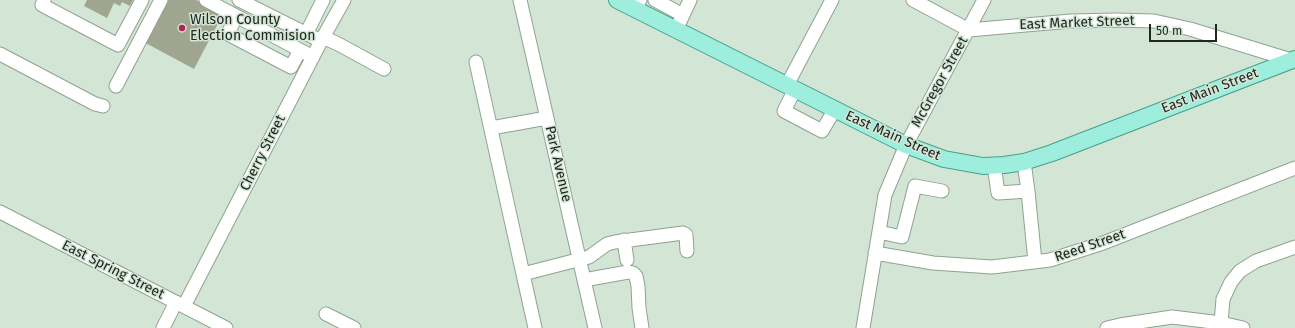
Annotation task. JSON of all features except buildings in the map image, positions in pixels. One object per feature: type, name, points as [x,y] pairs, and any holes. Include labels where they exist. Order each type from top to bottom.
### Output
[{"type":"main road","name":"East Main Street","points":[[617,0],[637,4],[680,23],[791,87],[906,145],[944,159],[977,165],[1024,162],[1052,153],[1293,59]]},
{"type":"street","points":[[44,0],[42,5],[118,45],[142,0]]},
{"type":"street","points":[[116,86],[161,0]]},
{"type":"street","points":[[206,0],[313,57]]},
{"type":"street","points":[[239,0],[306,34],[340,45],[384,68]]},
{"type":"street","points":[[306,34],[323,0]]},
{"type":"street","name":"Cherry Street","points":[[163,328],[180,304],[344,0]]},
{"type":"street","name":"Park Avenue","points":[[520,0],[595,328]]},
{"type":"street","points":[[655,0],[680,23],[690,0]]},
{"type":"street","points":[[832,0],[791,87],[784,111],[822,131],[835,109]]},
{"type":"street","points":[[913,0],[968,30]]},
{"type":"street","name":"McGregor Street","points":[[864,328],[885,195],[906,145],[984,0]]},
{"type":"street","points":[[236,16],[228,34],[291,67],[300,50]]},
{"type":"street","name":"East Market Street","points":[[968,30],[1071,21],[1154,21],[1190,29],[1293,59]]},
{"type":"street","points":[[0,54],[95,104],[103,106]]},
{"type":"street","points":[[476,62],[535,328]]},
{"type":"street","points":[[491,128],[547,118]]},
{"type":"street","points":[[1024,162],[1035,262]]},
{"type":"street","points":[[994,165],[998,193],[1028,191]]},
{"type":"street","name":"Reed Street","points":[[875,253],[933,263],[992,267],[1050,260],[1103,243],[1295,168]]},
{"type":"street","points":[[879,232],[902,237],[915,186],[942,191]]},
{"type":"street","name":"East Spring Street","points":[[0,212],[226,328]]},
{"type":"street","points":[[523,274],[589,257],[607,244],[624,240],[683,233],[686,236],[688,251]]},
{"type":"street","points":[[624,240],[627,260]]},
{"type":"street","points":[[1221,323],[1223,299],[1230,282],[1240,271],[1256,261],[1295,247]]},
{"type":"street","points":[[584,280],[628,272],[633,273],[636,276],[638,286],[642,328]]},
{"type":"street","points":[[326,314],[354,328]]},
{"type":"street","points":[[1107,328],[1172,317],[1221,323],[1243,328]]},
{"type":"place","name":"Wilson County Election Commision","points":[[182,28]]}]
